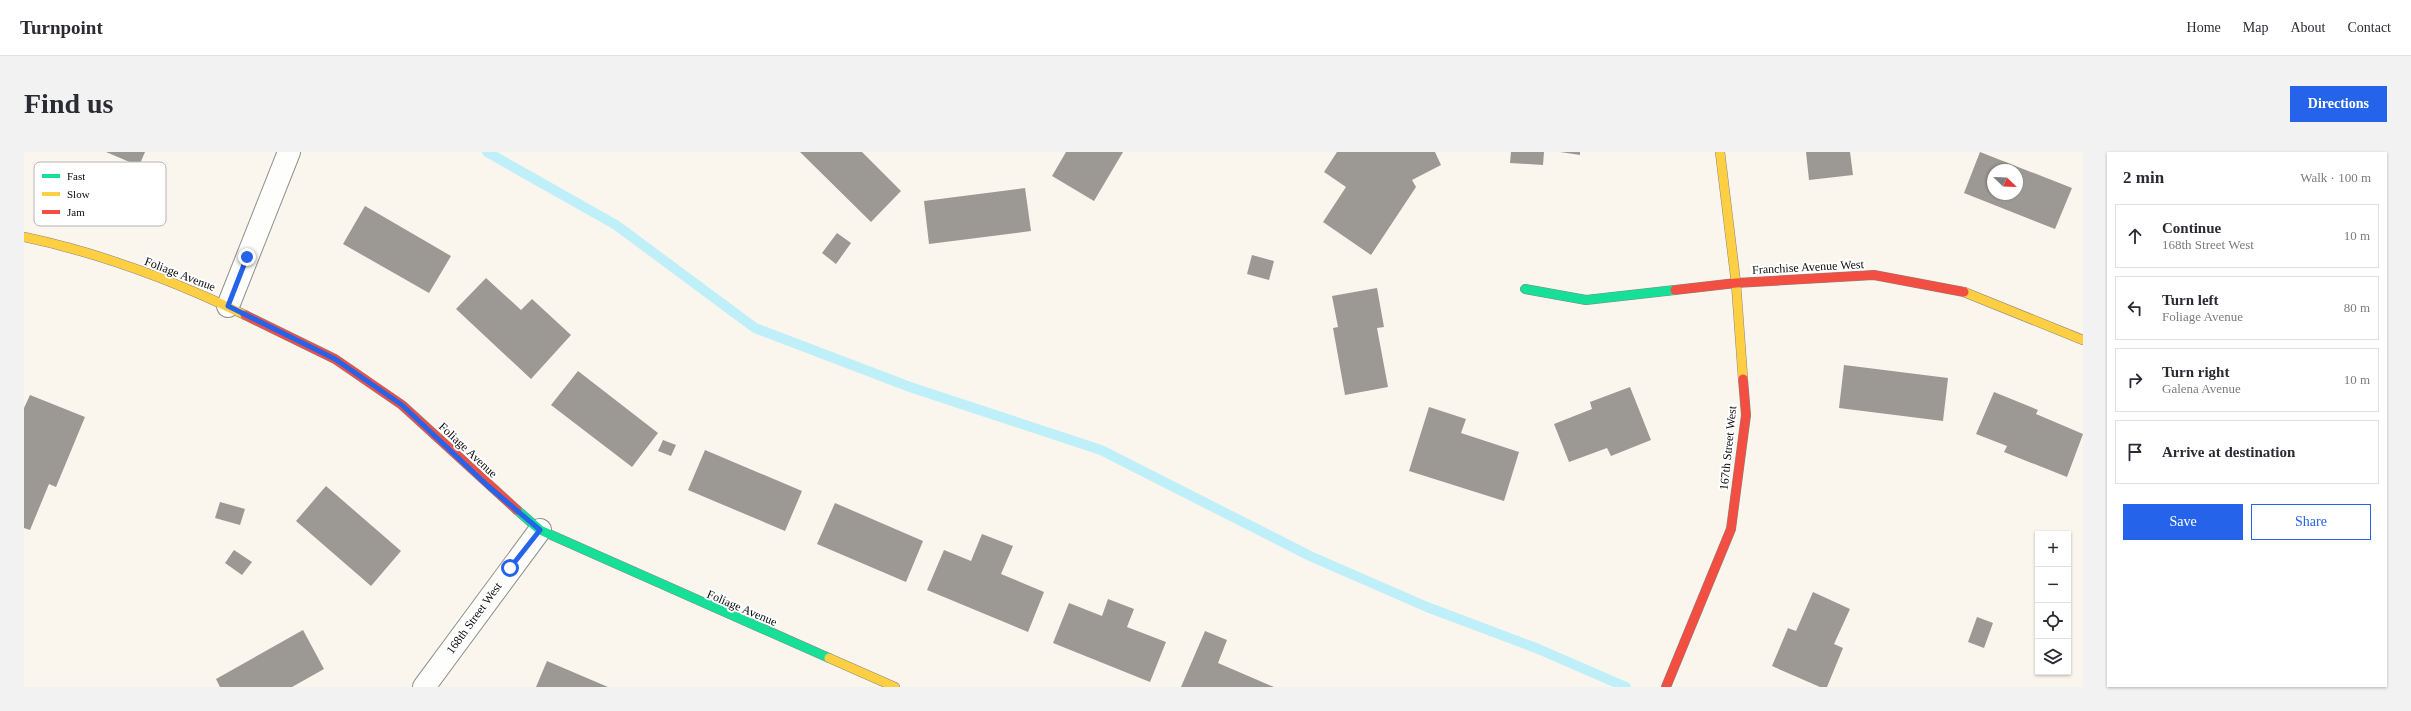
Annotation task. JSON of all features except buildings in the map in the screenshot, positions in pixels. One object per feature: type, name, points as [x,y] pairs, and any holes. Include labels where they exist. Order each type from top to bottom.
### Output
[{"type":"street","points":[[228,306],[289,152]]},
{"type":"street","name":"167th Street West","points":[[1666,687],[1731,529],[1746,415],[1736,283],[1720,152]]},
{"type":"street","name":"Foliage Avenue","points":[[24,237],[73,247],[198,292],[335,359],[402,405],[488,486],[540,530],[697,601],[895,687]]},
{"type":"street","name":"Franchise Avenue West","points":[[1525,289],[1586,300],[1736,283],[1874,275],[1956,290],[2083,340]]},
{"type":"street","name":"168th Street West","points":[[424,687],[540,530]]},
{"type":"waterway","points":[[487,152],[616,225],[755,328],[910,387],[1101,450],[1310,556],[1427,607],[1536,648],[1626,687]]},
{"type":"traffic: fast","points":[[1525,289],[1586,300],[1675,290]]},
{"type":"traffic: fast","points":[[517,510],[540,530],[829,658]]},
{"type":"traffic: slow","points":[[1720,152],[1736,283],[1743,379]]},
{"type":"traffic: slow","points":[[24,237],[81,251],[137,269],[192,291],[245,315]]},
{"type":"traffic: slow","points":[[1964,292],[2083,340]]},
{"type":"traffic: slow","points":[[829,658],[895,687]]},
{"type":"traffic: jam","points":[[1675,290],[1736,283],[1874,275],[1964,292]]},
{"type":"traffic: jam","points":[[245,315],[335,359],[402,405],[517,510]]},
{"type":"traffic: jam","points":[[1666,687],[1731,529],[1746,415],[1743,379]]},
{"type":"route","points":[[247,257],[228,306],[335,359],[402,405],[488,486],[540,530],[510,568]]}]
